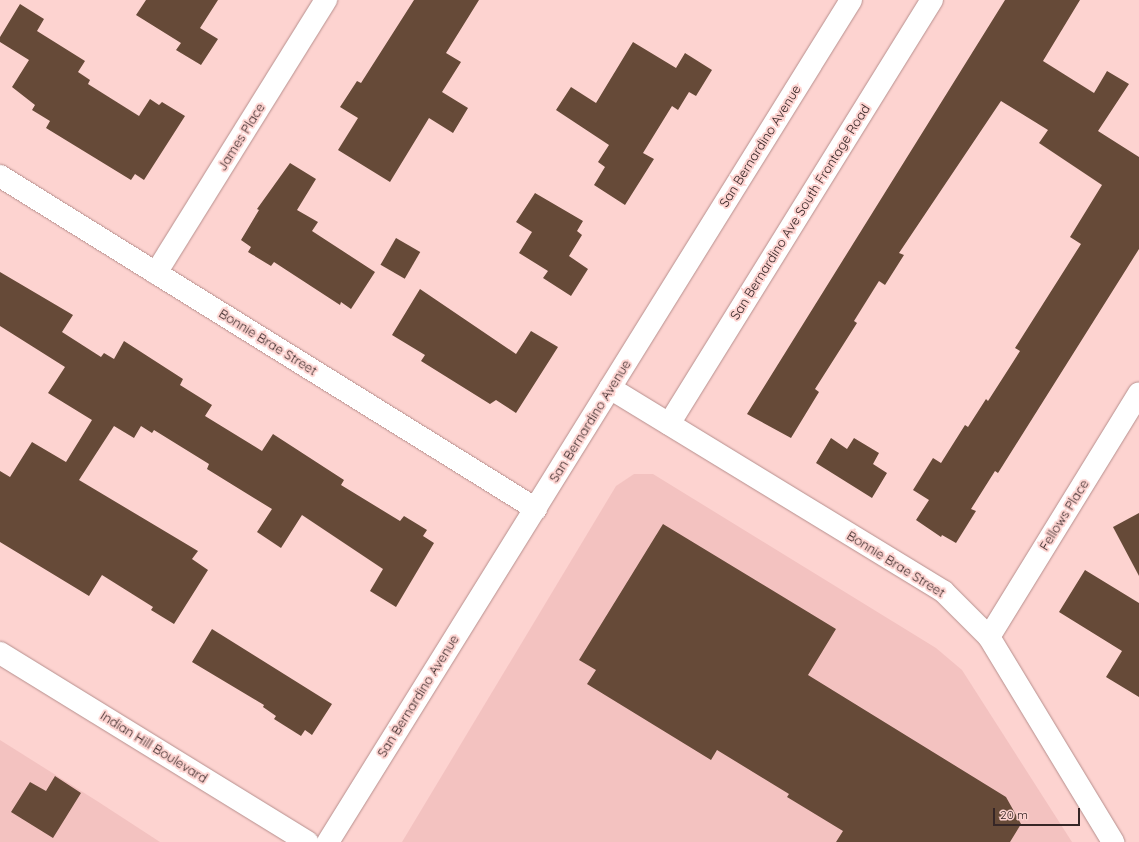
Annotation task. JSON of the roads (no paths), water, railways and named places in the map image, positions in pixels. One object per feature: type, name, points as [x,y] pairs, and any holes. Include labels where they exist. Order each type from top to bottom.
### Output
[{"type":"street","name":"James Place","points":[[156,273],[326,0]]},
{"type":"street","name":"San Bernardino Avenue","points":[[328,842],[536,509],[850,0]]},
{"type":"street","name":"San Bernardino Ave South Frontage Road","points":[[669,424],[932,0]]},
{"type":"street","name":"Bonnie Brae Street","points":[[0,176],[536,509]]},
{"type":"street","name":"Bonnie Brae Street","points":[[610,388],[944,592],[989,637],[1113,842]]},
{"type":"street","name":"Fellows Place","points":[[989,637],[1139,393]]},
{"type":"street","name":"Indian Hill Boulevard","points":[[0,653],[307,842]]}]
